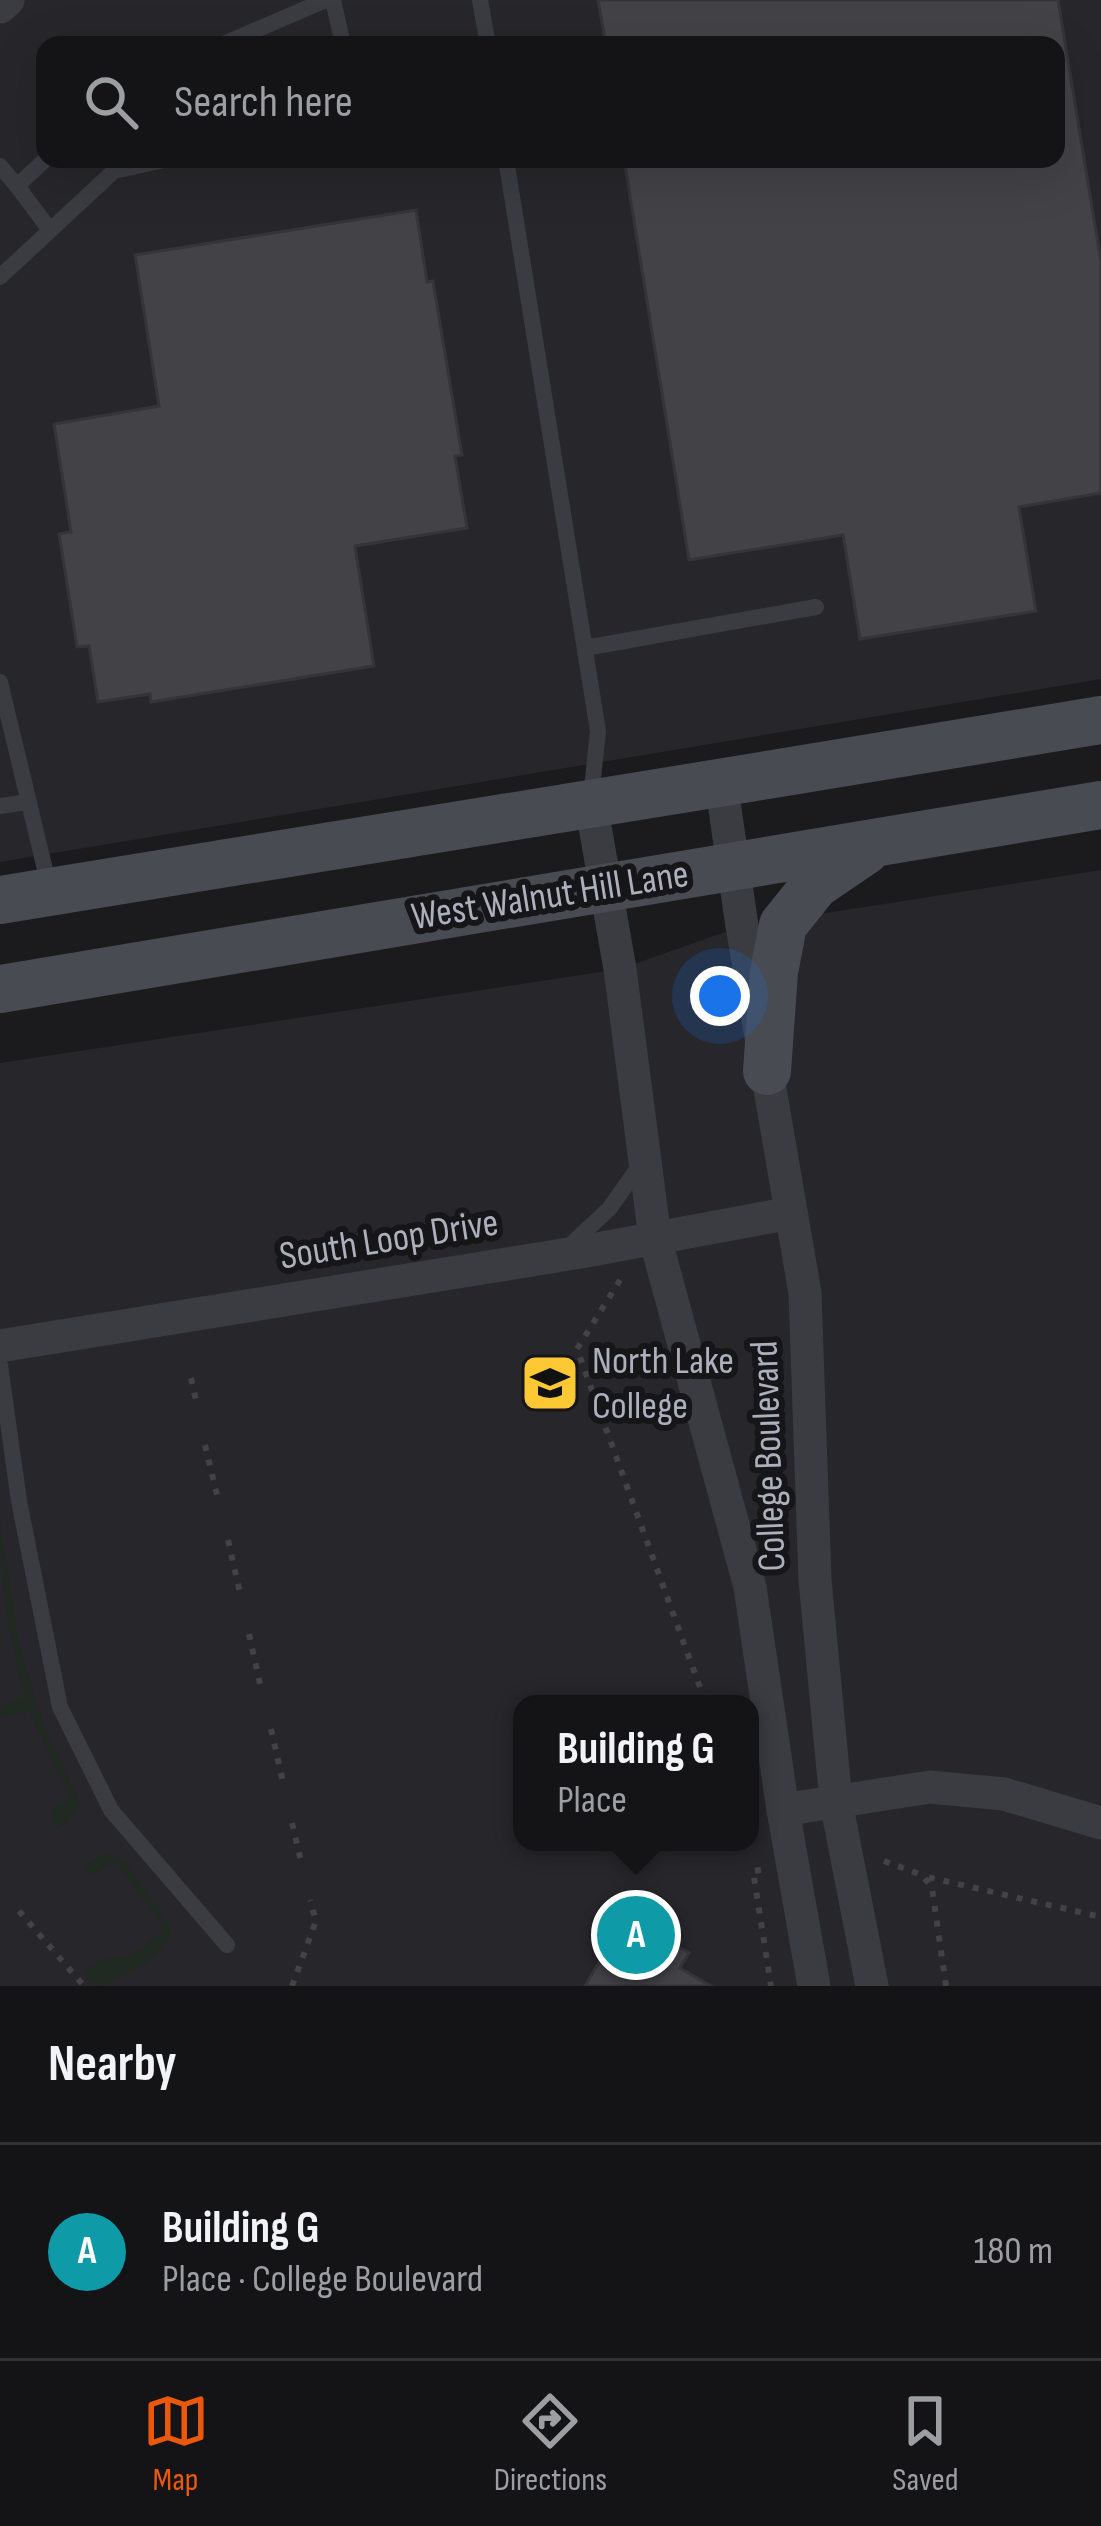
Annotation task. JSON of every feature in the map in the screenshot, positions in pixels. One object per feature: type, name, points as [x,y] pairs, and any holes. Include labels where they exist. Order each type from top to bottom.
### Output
[{"type":"main road","name":"West Walnut Hill Lane","points":[[0,900],[1101,720]]},
{"type":"main road","name":"West Walnut Hill Lane","points":[[0,989],[1101,805]]},
{"type":"main road","points":[[767,1071],[774,972],[783,925],[815,885],[877,843]]},
{"type":"street","name":"College Boulevard","points":[[721,782],[805,1293],[814,1580],[836,1802],[872,1986]]},
{"type":"street","name":"College Boulevard","points":[[591,804],[620,970],[655,1238],[750,1587],[814,1986]]},
{"type":"street","name":"South Loop Drive","points":[[0,1346],[791,1213]]},
{"type":"street","points":[[783,1810],[930,1787],[1004,1794],[1101,1823]]},
{"type":"lane","points":[[243,36],[330,0],[340,36]]},
{"type":"lane","points":[[480,0],[486,36]]},
{"type":"lane","points":[[0,166],[50,230]]},
{"type":"lane","points":[[16,185],[36,168]]},
{"type":"lane","points":[[0,277],[114,171],[128,168]]},
{"type":"lane","points":[[507,168],[598,731],[591,804]]},
{"type":"lane","points":[[585,649],[816,608]]},
{"type":"lane","points":[[0,682],[50,892]]},
{"type":"lane","points":[[0,806],[28,802]]},
{"type":"lane","points":[[559,1255],[609,1209],[645,1159]]},
{"type":"lane","points":[[0,1365],[19,1501],[60,1707],[112,1810],[226,1945]]},
{"type":"path","points":[[622,1277],[577,1349],[703,1695]]},
{"type":"path","points":[[190,1378],[197,1405]]},
{"type":"path","points":[[206,1445],[218,1499]]},
{"type":"path","points":[[228,1540],[240,1593]]},
{"type":"path","points":[[249,1634],[261,1688]]},
{"type":"path","points":[[271,1729],[283,1782]]},
{"type":"path","points":[[292,1823],[301,1861]]},
{"type":"path","points":[[880,1860],[923,1876],[1101,1917]]},
{"type":"path","points":[[923,1876],[932,1888],[946,1986]]},
{"type":"path","points":[[292,1986],[316,1921],[310,1900]]},
{"type":"path","points":[[19,1911],[84,1986]]},
{"type":"shaded area","points":[[0,0],[1101,0],[1101,679],[0,862]]},
{"type":"shaded area","name":"North Lake College","points":[[1101,870],[1101,1986],[0,1986],[0,1063],[620,969],[742,926]]},
{"type":"shaded area","points":[[0,1522],[18,1642],[43,1724],[79,1801],[68,1821],[57,1829],[49,1812],[70,1797],[29,1711],[2,1718],[1,1707],[25,1697],[7,1611]]},
{"type":"shaded area","points":[[103,1854],[114,1854],[126,1862],[171,1928],[154,1957],[104,1986],[95,1986],[83,1972],[105,1960],[132,1955],[165,1929],[114,1860],[91,1876],[84,1866]]},
{"type":"building","points":[[598,0],[1058,0],[1064,36],[604,36]]},
{"type":"building","points":[[1065,43],[1101,262],[1101,493],[1019,507],[1036,611],[860,639],[843,535],[689,560],[625,168],[1065,168]]},
{"type":"building","points":[[416,210],[427,282],[433,281],[462,455],[455,456],[467,528],[355,546],[374,666],[151,702],[150,694],[98,702],[89,646],[77,647],[59,534],[71,532],[54,424],[159,406],[135,255]]},
{"type":"building","points":[[626,1916],[689,1953],[680,1968],[711,1986],[585,1986]]},
{"type":"place","name":"North Lake College","points":[[550,1383]]},
{"type":"place","name":"Building G","points":[[636,1935]]}]
